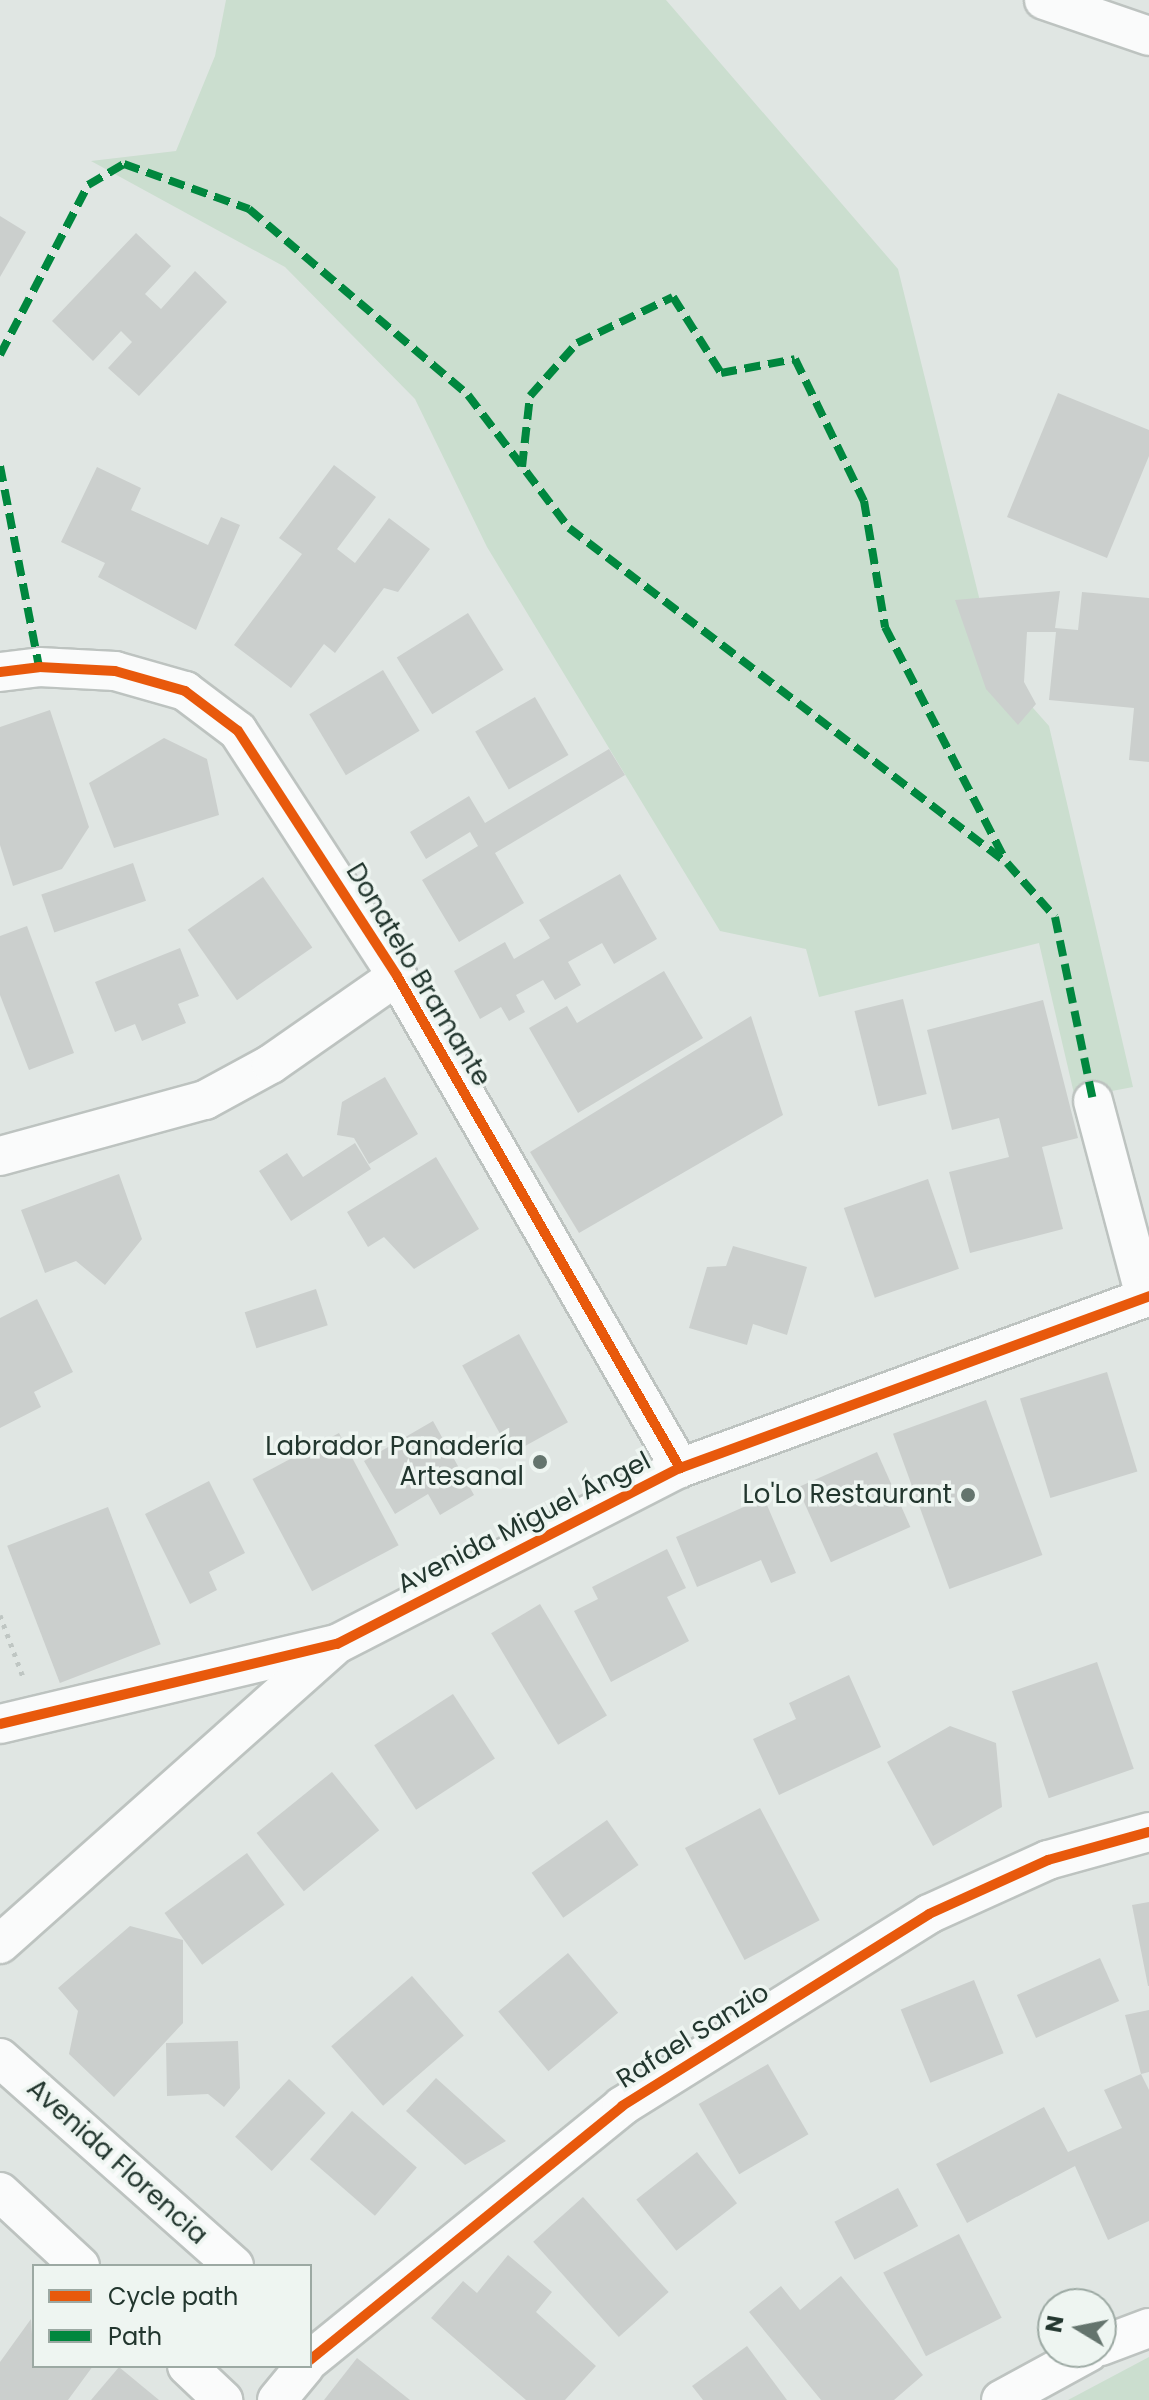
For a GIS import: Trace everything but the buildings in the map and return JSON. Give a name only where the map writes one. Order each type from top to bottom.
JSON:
[{"type":"street","points":[[1044,0],[1149,36]]},
{"type":"street","name":"Donatelo Bramante","points":[[0,672],[39,667],[115,671],[185,691],[238,731],[397,976],[680,1468]]},
{"type":"street","points":[[0,1156],[205,1100],[271,1064],[397,976]]},
{"type":"street","points":[[1093,1101],[1147,1297]]},
{"type":"street","name":"Avenida Miguel Ángel","points":[[0,1724],[337,1644],[680,1468],[1147,1297]]},
{"type":"street","name":"Avenida Miguel Ángel","points":[[0,1944],[337,1644]]},
{"type":"street","name":"Rafael Sanzio","points":[[312,2351],[622,2106],[929,1914],[1048,1860],[1149,1832]]},
{"type":"street","name":"Avenida Florencia","points":[[0,2058],[232,2264]]},
{"type":"street","points":[[0,2192],[78,2264]]},
{"type":"street","points":[[1117,2340],[1149,2328]]},
{"type":"street","points":[[189,2368],[223,2400]]},
{"type":"street","name":"Rafael Sanzio","points":[[277,2400],[300,2368]]},
{"type":"street","points":[[1001,2400],[1060,2368]]},
{"type":"path","points":[[0,1615],[37,1715]]},
{"type":"green space","points":[[226,0],[666,0],[898,269],[996,666],[1049,726],[1133,1087],[1075,1098],[1039,943],[819,997],[806,949],[720,931],[487,547],[415,399],[285,267],[91,161],[176,151],[215,56]]},
{"type":"green space","points":[[1149,2357],[1149,2400],[1068,2400]]},
{"type":"marked path","points":[[0,355],[88,185],[124,164],[249,209],[468,395],[569,528],[1007,863],[1055,917],[1093,1101]]},
{"type":"marked path","points":[[522,467],[530,396],[577,343],[673,297],[721,373],[795,359],[864,501],[885,627],[1005,859]]},
{"type":"marked path","points":[[0,466],[39,667]]},
{"type":"cycle path","points":[[0,672],[39,667],[115,671],[185,691],[238,731],[397,976],[680,1468]]},
{"type":"cycle path","points":[[0,1724],[337,1644],[680,1468],[1149,1296]]},
{"type":"cycle path","points":[[312,2358],[622,2106],[929,1914],[1048,1860],[1149,1832]]},
{"type":"place","name":"Labrador Panadería Artesanal","points":[[540,1462]]},
{"type":"place","name":"Lo'Lo Restaurant","points":[[968,1495]]}]
